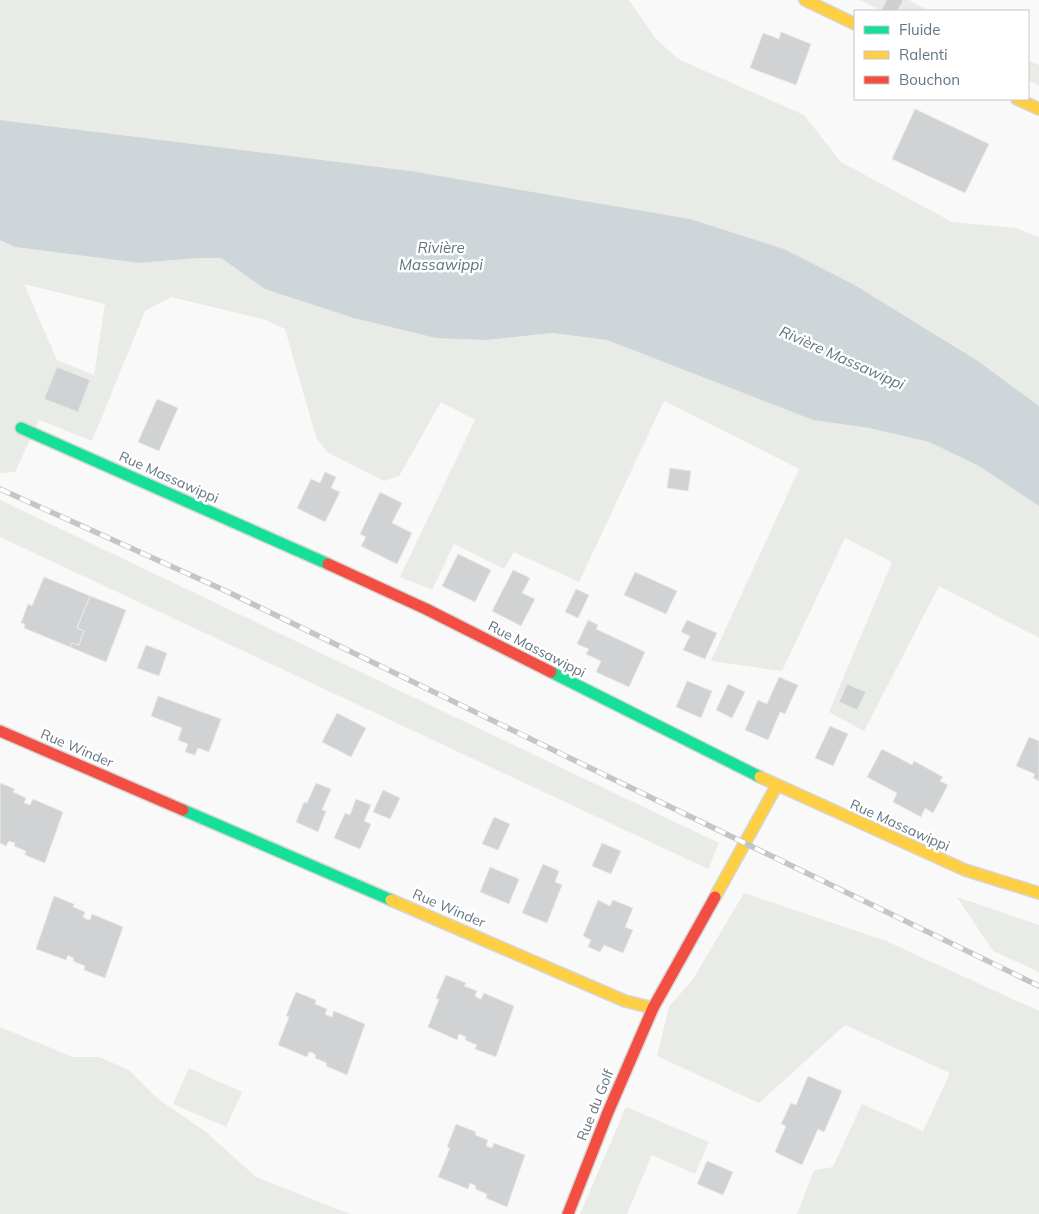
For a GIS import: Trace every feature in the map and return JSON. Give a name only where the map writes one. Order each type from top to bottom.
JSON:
[{"type":"street","points":[[805,0],[854,24]]},
{"type":"street","points":[[1019,100],[1039,109]]},
{"type":"street","name":"Rue Massawippi","points":[[21,428],[305,553],[426,609],[777,785],[965,870],[1039,893]]},
{"type":"street","name":"Rue Winder","points":[[0,731],[626,1001],[654,1008]]},
{"type":"street","points":[[654,1008],[777,785]]},
{"type":"street","name":"Rue du Golf","points":[[568,1214],[608,1112],[654,1008]]},
{"type":"shaded area","points":[[0,0],[629,0],[655,38],[678,59],[804,115],[841,162],[952,222],[1016,228],[1039,237],[1039,406],[978,361],[853,284],[784,249],[690,219],[411,171],[0,120]]},
{"type":"shaded area","points":[[860,0],[909,0],[928,10],[880,10]]},
{"type":"shaded area","points":[[1029,60],[1039,65],[1039,86],[1029,81]]},
{"type":"shaded area","points":[[0,240],[15,247],[138,263],[221,258],[265,289],[487,340],[552,333],[607,340],[813,420],[869,428],[929,442],[979,466],[1039,506],[1039,638],[939,586],[864,731],[829,712],[892,562],[845,538],[782,671],[711,661],[799,469],[664,401],[579,582],[514,552],[504,569],[454,544],[432,590],[400,577],[475,420],[441,402],[399,476],[384,481],[327,452],[316,437],[285,329],[266,320],[171,297],[145,311],[92,441],[39,420],[15,472],[0,473]],"holes":[[[24,284],[105,304],[94,375],[57,360]]]},
{"type":"shaded area","points":[[0,500],[719,843],[708,869],[0,537]]},
{"type":"shaded area","points":[[744,893],[886,941],[1039,1011],[1039,1214],[797,1214],[814,1170],[833,1167],[862,1104],[923,1131],[950,1073],[845,1025],[759,1103],[657,1056],[669,1007],[693,979]]},
{"type":"shaded area","points":[[957,897],[1039,925],[1039,972],[993,951]]},
{"type":"shaded area","points":[[0,1027],[73,1057],[99,1057],[129,1070],[158,1099],[206,1132],[256,1177],[350,1214],[0,1214]]},
{"type":"shaded area","points":[[189,1068],[242,1092],[226,1127],[173,1104]]},
{"type":"shaded area","points":[[626,1107],[709,1142],[695,1174],[652,1155],[627,1214],[580,1214]]},
{"type":"water","name":"Rivière Massawippi","points":[[0,120],[411,171],[690,219],[784,249],[853,284],[978,361],[1039,406],[1039,506],[979,466],[929,442],[869,428],[813,420],[607,340],[552,333],[487,340],[436,338],[354,318],[265,289],[221,258],[139,263],[15,247],[0,240]]},
{"type":"building","points":[[781,32],[811,44],[796,85],[750,68],[763,33],[779,39]]},
{"type":"building","points":[[915,109],[989,144],[965,193],[892,159]]},
{"type":"building","points":[[57,367],[90,380],[78,412],[44,399]]},
{"type":"building","points":[[157,399],[178,408],[159,451],[138,442]]},
{"type":"building","points":[[670,468],[691,471],[688,491],[667,488]]},
{"type":"building","points":[[325,472],[336,477],[331,488],[340,492],[325,522],[297,508],[311,479],[320,483]]},
{"type":"building","points":[[380,492],[402,503],[392,523],[412,533],[397,564],[361,546],[366,537],[360,534]]},
{"type":"building","points":[[458,554],[491,570],[475,602],[442,586]]},
{"type":"building","points":[[513,570],[530,578],[522,593],[535,599],[521,626],[492,611]]},
{"type":"building","points":[[635,572],[677,591],[666,614],[624,595]]},
{"type":"building","points":[[44,577],[90,596],[77,628],[84,631],[79,645],[72,643],[70,647],[24,628],[25,624],[21,623],[28,604],[32,606]]},
{"type":"building","points":[[576,589],[589,595],[578,618],[565,612]]},
{"type":"building","points":[[90,596],[126,610],[106,662],[70,647],[72,643],[79,645],[84,631],[77,628]]},
{"type":"building","points":[[588,620],[598,625],[596,629],[645,652],[629,687],[596,672],[601,661],[586,654],[589,649],[577,644]]},
{"type":"building","points":[[687,620],[717,633],[705,659],[683,650],[690,636],[681,632]]},
{"type":"building","points":[[146,645],[167,653],[159,676],[137,668]]},
{"type":"building","points":[[779,677],[798,685],[785,714],[780,712],[768,740],[745,730],[758,700],[767,704]]},
{"type":"building","points":[[687,681],[712,691],[701,718],[676,707]]},
{"type":"building","points":[[728,684],[745,692],[732,718],[716,710]]},
{"type":"building","points":[[847,684],[866,692],[857,710],[839,702]]},
{"type":"building","points":[[158,696],[221,719],[209,752],[198,748],[195,755],[185,752],[188,744],[178,740],[182,728],[151,716]]},
{"type":"building","points":[[337,713],[366,728],[351,757],[322,742]]},
{"type":"building","points":[[830,726],[848,734],[833,766],[815,758]]},
{"type":"building","points":[[1029,737],[1039,741],[1039,781],[1033,778],[1035,774],[1016,766]]},
{"type":"building","points":[[882,749],[912,765],[914,761],[943,777],[940,781],[948,785],[933,813],[925,808],[921,817],[893,802],[897,793],[867,777]]},
{"type":"building","points":[[0,783],[15,789],[13,792],[26,798],[24,803],[30,805],[33,799],[63,812],[45,863],[25,855],[26,851],[14,846],[15,843],[9,841],[6,846],[0,843]]},
{"type":"building","points":[[316,783],[331,789],[322,810],[326,811],[318,832],[296,822],[304,802],[307,803]]},
{"type":"building","points":[[383,790],[400,798],[390,819],[373,812]]},
{"type":"building","points":[[356,799],[371,805],[364,821],[371,824],[360,849],[334,838],[345,813],[350,815]]},
{"type":"building","points":[[494,817],[510,824],[498,850],[482,844]]},
{"type":"building","points":[[602,843],[621,851],[611,874],[592,866]]},
{"type":"building","points":[[543,864],[559,871],[555,882],[562,885],[547,923],[522,913]]},
{"type":"building","points":[[490,867],[519,879],[509,904],[480,892]]},
{"type":"building","points":[[54,896],[74,904],[73,907],[85,912],[83,917],[86,919],[90,920],[92,914],[123,927],[105,978],[84,970],[85,966],[73,961],[74,958],[68,955],[66,960],[36,949]]},
{"type":"building","points":[[598,900],[610,906],[613,900],[633,908],[625,927],[633,930],[623,953],[604,945],[600,952],[588,947],[591,940],[583,936]]},
{"type":"building","points":[[446,975],[466,983],[464,986],[477,991],[475,996],[478,998],[481,999],[484,993],[514,1006],[496,1057],[475,1049],[477,1045],[465,1040],[466,1037],[459,1034],[457,1040],[428,1027],[439,999],[436,998]]},
{"type":"building","points":[[296,992],[316,1000],[315,1004],[327,1009],[325,1014],[329,1016],[332,1017],[334,1011],[365,1024],[347,1075],[326,1066],[327,1063],[315,1058],[316,1055],[313,1053],[309,1052],[307,1057],[278,1045],[289,1017],[286,1016]]},
{"type":"building","points":[[808,1076],[842,1091],[824,1132],[818,1129],[802,1165],[775,1152],[786,1126],[781,1124],[791,1103],[796,1105]]},
{"type":"building","points":[[456,1124],[476,1132],[475,1135],[488,1140],[486,1146],[492,1148],[494,1143],[525,1155],[507,1207],[486,1198],[487,1194],[475,1189],[476,1186],[470,1183],[468,1189],[438,1177],[450,1148],[447,1147]]},
{"type":"building","points":[[707,1161],[733,1172],[723,1195],[697,1184]]},
{"type":"railway","points":[[0,489],[226,591],[1039,986]]},
{"type":"traffic: fast","points":[[21,428],[328,564]]},
{"type":"traffic: fast","points":[[551,672],[760,777]]},
{"type":"traffic: fast","points":[[183,810],[391,900]]},
{"type":"traffic: slow","points":[[805,0],[854,24]]},
{"type":"traffic: slow","points":[[1019,100],[1039,109]]},
{"type":"traffic: slow","points":[[760,777],[965,870],[1039,893]]},
{"type":"traffic: slow","points":[[715,897],[777,785]]},
{"type":"traffic: slow","points":[[391,900],[625,1001],[653,1008]]},
{"type":"traffic: jam","points":[[328,564],[426,609],[551,672]]},
{"type":"traffic: jam","points":[[0,731],[183,810]]},
{"type":"traffic: jam","points":[[568,1214],[608,1112],[653,1008],[715,897]]}]
